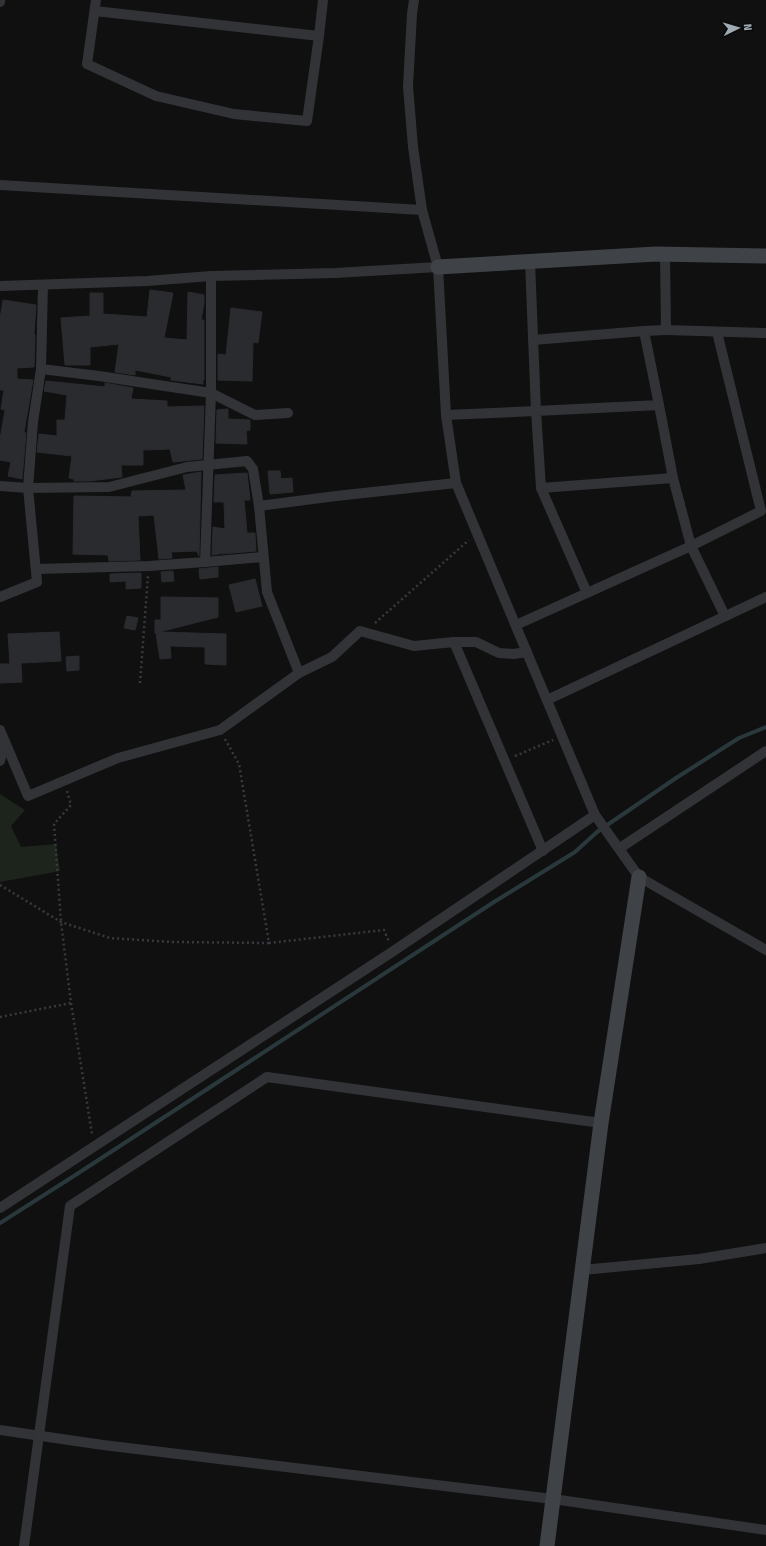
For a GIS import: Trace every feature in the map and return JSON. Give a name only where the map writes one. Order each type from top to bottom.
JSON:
[{"type":"street","points":[[96,0],[87,64],[156,96],[234,114],[307,121],[323,0]]},
{"type":"street","points":[[414,0],[408,86],[413,147],[422,210],[438,267],[446,415],[456,483],[478,532],[595,815],[620,848],[639,877],[746,940],[766,950]]},
{"type":"street","points":[[95,11],[319,36]]},
{"type":"street","points":[[0,185],[422,210]]},
{"type":"street","points":[[0,286],[335,272],[665,254],[766,256]]},
{"type":"street","points":[[665,254],[666,330]]},
{"type":"street","points":[[530,262],[536,411],[541,488],[587,593]]},
{"type":"street","points":[[205,562],[211,393],[211,276]]},
{"type":"street","points":[[0,597],[37,582],[28,488],[33,422],[41,369],[43,285]]},
{"type":"street","points":[[533,340],[666,330],[766,333]]},
{"type":"street","points":[[644,332],[674,478],[691,546],[725,616]]},
{"type":"street","points":[[516,625],[691,546],[764,510],[717,332]]},
{"type":"street","points":[[41,369],[211,393],[255,415],[288,413]]},
{"type":"street","points":[[446,415],[660,405]]},
{"type":"street","points":[[0,486],[28,488],[109,487],[186,468],[208,464],[247,461],[253,469],[259,506],[267,592],[299,673]]},
{"type":"street","points":[[541,488],[674,478]]},
{"type":"street","points":[[259,506],[456,483]]},
{"type":"street","points":[[36,569],[149,566],[263,557]]},
{"type":"street","points":[[547,700],[766,596]]},
{"type":"street","points":[[0,730],[28,796],[118,758],[220,730],[299,673],[332,657],[360,631],[414,646],[454,642],[476,642],[499,653],[514,654],[527,652]]},
{"type":"street","points":[[454,642],[543,851]]},
{"type":"street","points":[[0,760],[5,742]]},
{"type":"street","points":[[620,848],[766,751]]},
{"type":"street","points":[[0,1208],[392,952],[595,815]]},
{"type":"street","points":[[547,1546],[601,1123],[639,877]]},
{"type":"street","points":[[24,1546],[70,1206],[267,1077],[601,1123]]},
{"type":"street","points":[[582,1270],[699,1259],[766,1248]]},
{"type":"street","points":[[0,1430],[111,1446],[553,1499],[766,1530]]},
{"type":"path","points":[[364,633],[478,532]]},
{"type":"path","points":[[140,683],[149,566]]},
{"type":"path","points":[[220,730],[239,764],[269,943]]},
{"type":"path","points":[[504,760],[562,736]]},
{"type":"path","points":[[64,781],[70,805],[54,824],[61,922],[71,1003],[94,1146]]},
{"type":"path","points":[[0,885],[61,922],[110,938],[172,942],[269,943],[384,930],[392,952]]},
{"type":"path","points":[[0,1017],[71,1003]]},
{"type":"shaded area","points":[[0,794],[25,810],[11,826],[21,847],[56,844],[60,871],[0,882]]},
{"type":"building","points":[[150,290],[173,293],[164,338],[187,340],[188,292],[204,295],[201,320],[204,320],[203,384],[171,380],[171,377],[135,370],[135,375],[115,372],[119,344],[90,347],[90,365],[65,365],[61,318],[90,316],[90,293],[103,293],[103,314],[147,317]]},
{"type":"building","points":[[3,300],[36,305],[34,367],[17,368],[17,379],[33,380],[24,432],[26,433],[22,479],[8,476],[11,462],[0,460],[0,439],[5,410],[1,409],[4,390],[0,390],[0,319]]},
{"type":"building","points":[[231,308],[262,312],[258,343],[253,342],[252,381],[218,380],[218,354],[226,355]]},
{"type":"building","points":[[46,381],[105,387],[105,383],[133,388],[131,399],[167,401],[167,407],[204,406],[202,459],[173,462],[170,449],[143,450],[143,465],[121,465],[122,477],[89,481],[74,481],[74,479],[69,478],[72,456],[37,452],[39,434],[57,436],[57,420],[65,420],[67,395],[44,391]]},
{"type":"building","points":[[228,409],[228,419],[250,420],[250,430],[246,431],[247,444],[216,443],[217,410]]},
{"type":"building","points":[[268,471],[280,471],[281,479],[292,478],[293,492],[270,494]]},
{"type":"building","points":[[201,472],[199,556],[197,551],[171,552],[172,558],[159,559],[154,515],[138,516],[140,560],[109,561],[108,555],[73,554],[74,496],[131,497],[132,491],[186,490],[183,475]]},
{"type":"building","points":[[247,473],[250,500],[244,500],[247,533],[255,533],[256,551],[221,554],[220,551],[219,554],[212,555],[213,527],[225,529],[224,502],[214,502],[215,475]]},
{"type":"building","points":[[218,567],[218,577],[200,579],[199,569]]},
{"type":"building","points":[[173,571],[174,581],[162,582],[161,572]]},
{"type":"building","points":[[141,573],[141,588],[126,589],[126,581],[110,582],[110,574]]},
{"type":"building","points":[[255,579],[262,606],[236,612],[229,585]]},
{"type":"building","points":[[161,597],[218,598],[218,617],[159,632],[226,634],[226,665],[205,664],[205,647],[170,646],[171,658],[160,659],[155,633],[155,620],[161,620]]},
{"type":"building","points":[[127,616],[138,618],[135,630],[124,628]]},
{"type":"building","points":[[59,632],[61,661],[21,663],[22,682],[0,683],[0,664],[10,664],[8,634]]},
{"type":"building","points":[[79,656],[79,670],[67,671],[66,657]]},
{"type":"waterway","points":[[0,1223],[494,902],[575,852],[597,832],[676,778],[739,738],[766,727]]}]
